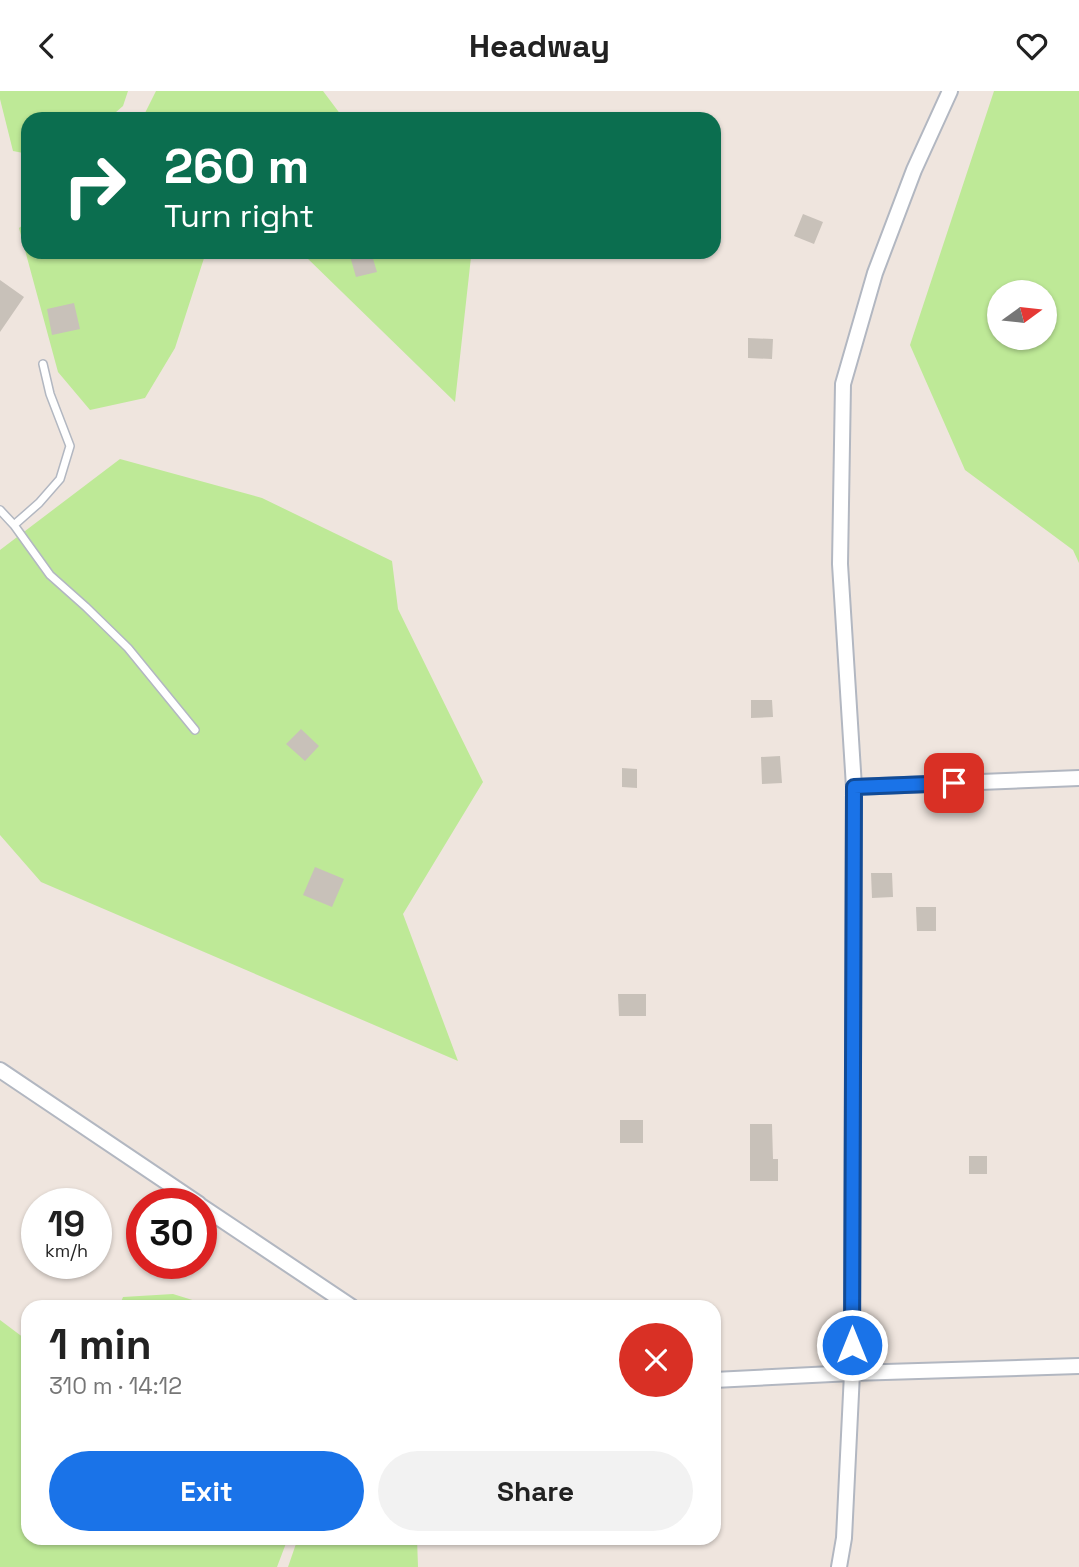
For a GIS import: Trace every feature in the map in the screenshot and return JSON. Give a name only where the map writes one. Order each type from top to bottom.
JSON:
[{"type":"street","points":[[839,1567],[844,1538],[852,1373],[854,787],[840,564],[843,384],[875,273],[914,170],[950,91]]},
{"type":"street","points":[[854,787],[1079,778]]},
{"type":"street","points":[[0,1070],[175,1188]]},
{"type":"street","points":[[217,1216],[342,1300]]},
{"type":"street","points":[[721,1380],[1079,1366]]},
{"type":"lane","points":[[14,525],[39,503],[60,479],[70,446],[50,394],[43,363]]},
{"type":"lane","points":[[0,510],[50,575],[128,648],[195,730]]},
{"type":"green space","points":[[0,91],[128,91],[123,106],[116,112],[21,112],[21,153],[13,151]]},
{"type":"green space","points":[[156,91],[323,91],[339,112],[146,112]]},
{"type":"green space","points":[[994,91],[1079,91],[1079,563],[1073,550],[965,470],[910,345]]},
{"type":"green space","points":[[27,259],[204,259],[175,348],[145,398],[90,410],[58,372]]},
{"type":"green space","points":[[308,259],[471,259],[455,402]]},
{"type":"green space","points":[[120,459],[262,498],[392,561],[398,609],[483,782],[403,914],[458,1061],[41,882],[0,835],[0,550]]},
{"type":"green space","points":[[173,1294],[192,1300],[122,1300],[123,1297]]},
{"type":"green space","points":[[0,1320],[21,1336],[21,1545],[285,1545],[277,1567],[0,1567]]},
{"type":"green space","points":[[296,1545],[417,1545],[418,1567],[288,1567]]},
{"type":"building","points":[[803,214],[823,222],[814,244],[794,236]]},
{"type":"building","points":[[351,259],[373,259],[377,272],[356,277]]},
{"type":"building","points":[[0,280],[24,297],[0,332]]},
{"type":"building","points":[[74,303],[80,329],[52,335],[47,309]]},
{"type":"building","points":[[748,338],[773,339],[772,359],[748,358]]},
{"type":"building","points":[[751,700],[772,700],[773,717],[751,718]]},
{"type":"building","points":[[301,729],[319,746],[305,761],[286,744]]},
{"type":"building","points":[[780,756],[782,783],[762,784],[761,757]]},
{"type":"building","points":[[622,768],[637,769],[637,788],[622,787]]},
{"type":"building","points":[[315,867],[344,879],[332,907],[303,895]]},
{"type":"building","points":[[871,873],[892,873],[893,897],[872,898]]},
{"type":"building","points":[[916,907],[936,907],[936,931],[917,931]]},
{"type":"building","points":[[618,994],[646,994],[646,1016],[619,1016]]},
{"type":"building","points":[[620,1120],[643,1120],[643,1143],[620,1143]]},
{"type":"building","points":[[750,1124],[772,1124],[773,1159],[778,1159],[778,1181],[750,1181]]},
{"type":"building","points":[[969,1156],[987,1156],[987,1174],[969,1174]]},
{"type":"route","points":[[852,1345],[854,787],[954,783]]}]
